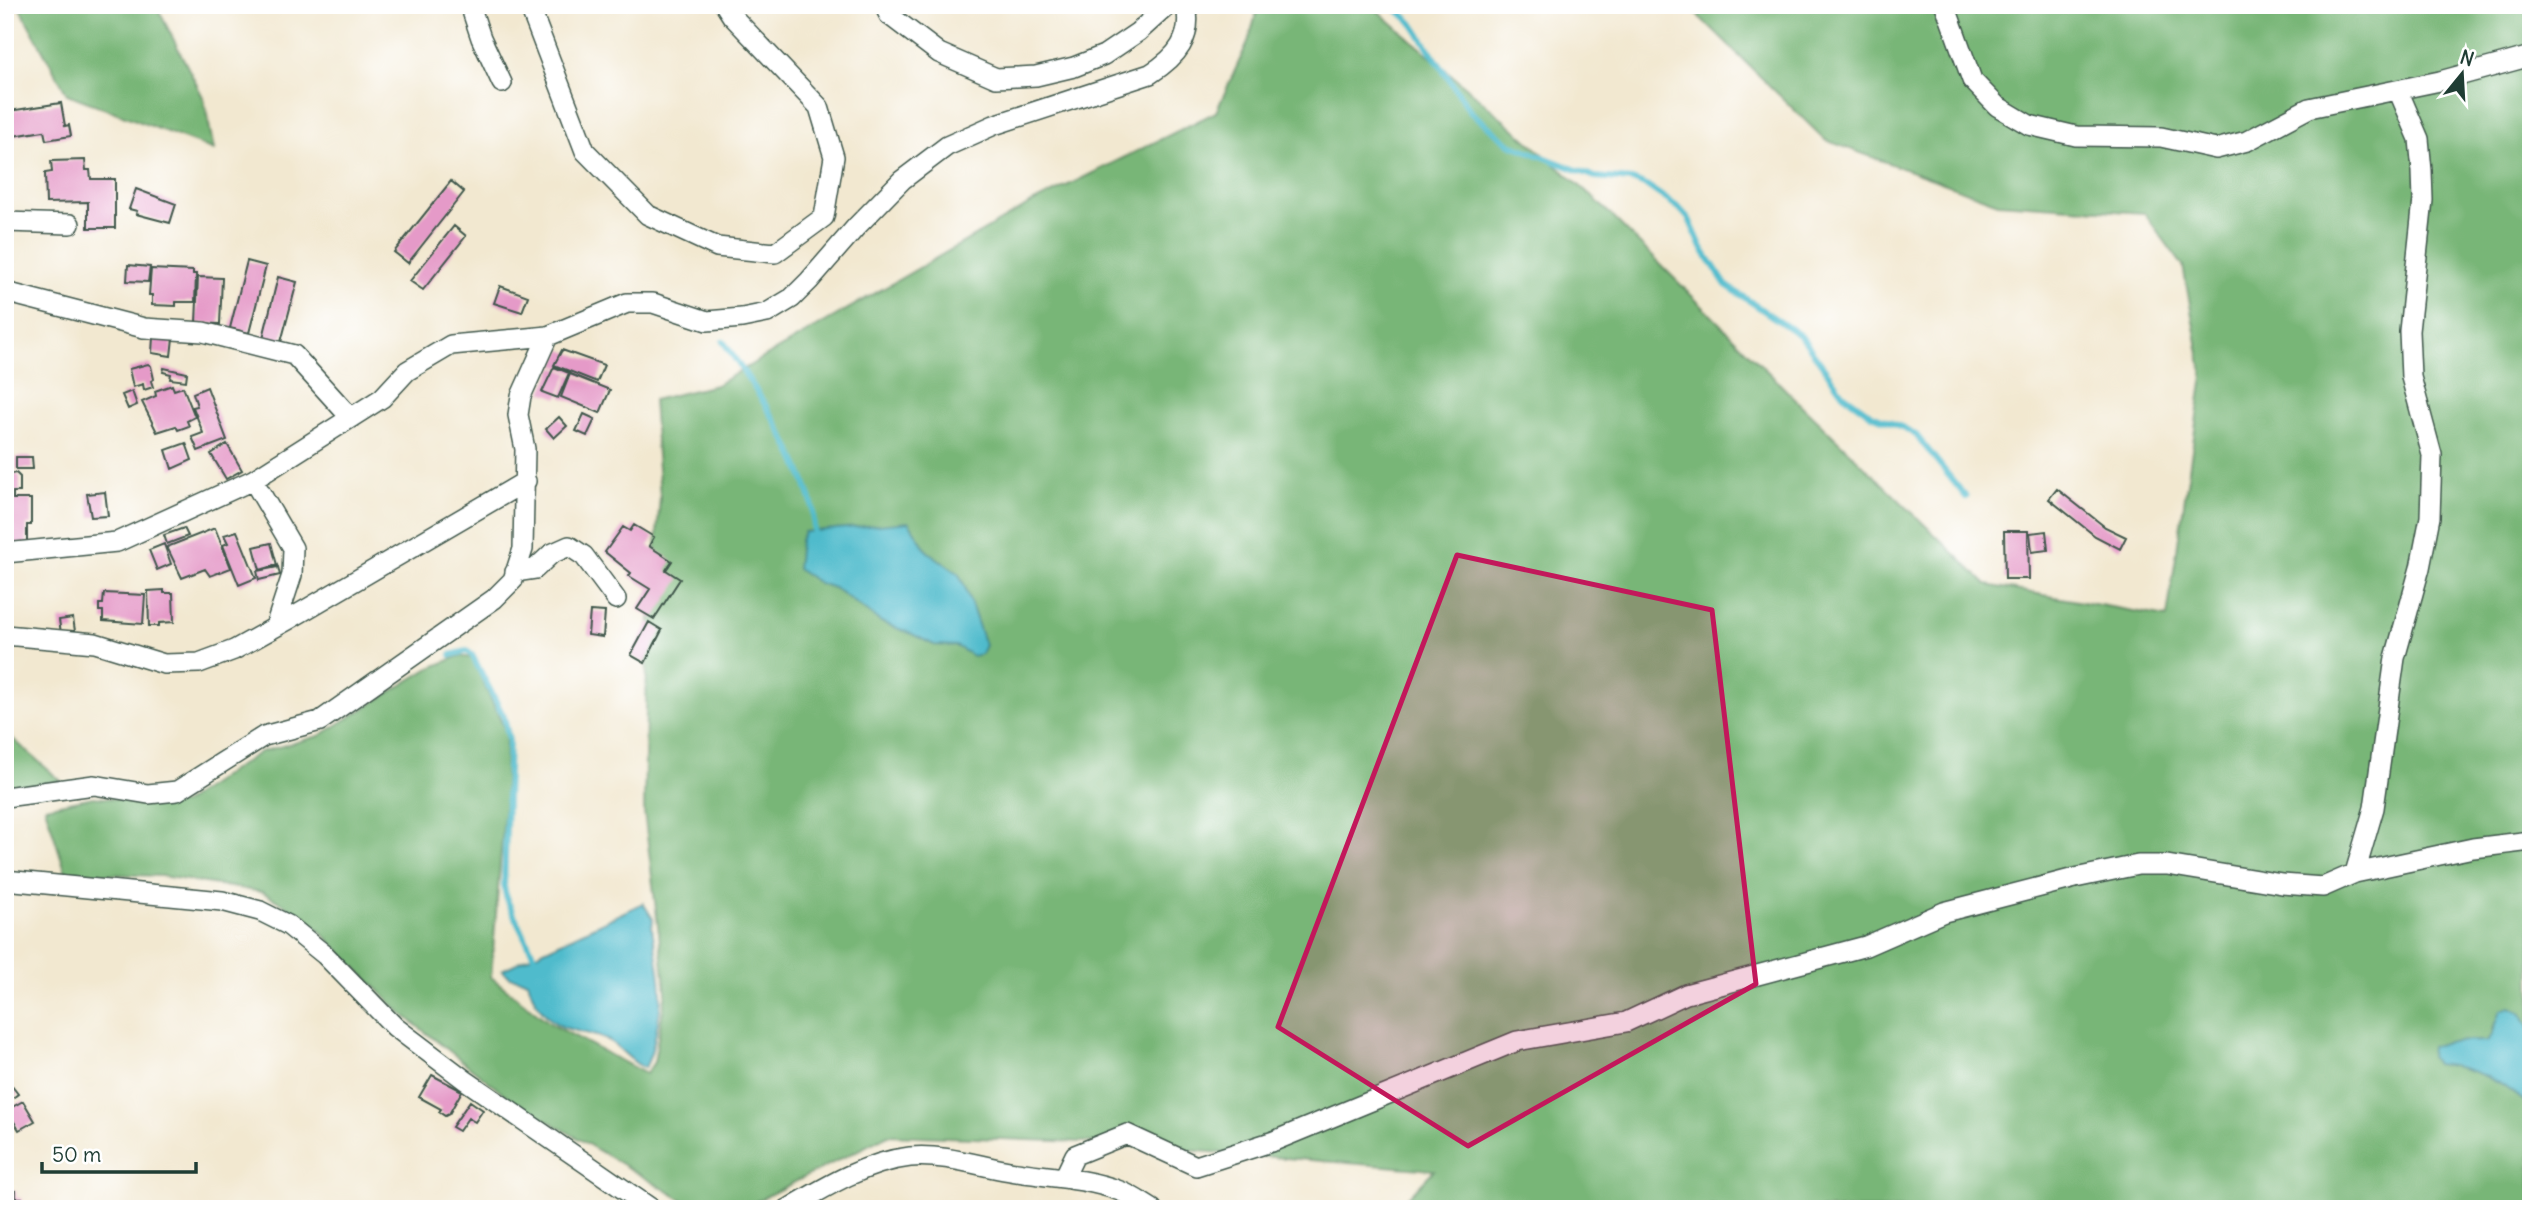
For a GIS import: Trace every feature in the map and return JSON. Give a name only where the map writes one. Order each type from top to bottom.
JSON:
[{"type":"street","points":[[470,5],[481,38],[502,83]]},
{"type":"street","points":[[529,5],[585,151],[648,215],[717,247],[775,253],[824,217],[834,157],[819,107],[732,16],[725,5]]},
{"type":"street","points":[[884,5],[889,15],[939,53],[996,78],[1036,76],[1074,67],[1104,55],[1138,32],[1168,5]]},
{"type":"street","points":[[5,552],[117,542],[253,480],[382,398],[407,371],[451,345],[548,336],[627,303],[653,303],[708,321],[767,313],[792,298],[902,180],[947,146],[994,125],[1150,74],[1167,64],[1183,44],[1188,16],[1186,5]]},
{"type":"street","points":[[1945,5],[1972,80],[1997,106],[2029,125],[2076,136],[2161,137],[2216,149],[2247,141],[2309,108],[2398,90],[2531,56]]},
{"type":"street","points":[[2355,873],[2374,808],[2395,658],[2420,568],[2430,517],[2432,454],[2411,376],[2409,331],[2423,200],[2422,171],[2419,139],[2398,90]]},
{"type":"street","points":[[5,222],[70,225]]},
{"type":"street","points":[[5,292],[144,328],[203,332],[294,355],[351,418]]},
{"type":"street","points":[[5,797],[94,785],[148,794],[177,790],[264,736],[320,721],[494,599],[513,580],[523,549],[525,449],[518,415],[521,396],[548,336]]},
{"type":"street","points":[[253,480],[293,548],[292,575],[275,627]]},
{"type":"street","points":[[5,635],[95,643],[164,664],[199,663],[234,649],[275,627],[454,520],[526,481]]},
{"type":"street","points":[[515,572],[535,569],[551,554],[569,546],[584,556],[616,600]]},
{"type":"street","points":[[1064,1178],[1075,1155],[1127,1134],[1196,1166],[1274,1141],[1517,1041],[1626,1022],[1686,995],[1866,946],[1944,912],[2075,878],[2138,865],[2167,865],[2282,884],[2323,887],[2355,873],[2473,848],[2531,841]]},
{"type":"street","points":[[5,880],[222,901],[260,911],[288,925],[325,955],[396,1027],[465,1080],[652,1209]]},
{"type":"street","points":[[788,1209],[824,1188],[880,1164],[909,1157],[935,1157],[1064,1178],[1120,1191],[1152,1209]]},
{"type":"highlighted area","points":[[1457,555],[1712,610],[1756,984],[1468,1146],[1278,1027]]},
{"type":"green space","points":[[18,5],[156,5],[204,99],[214,150],[67,94]]},
{"type":"green space","points":[[1259,5],[1371,5],[1594,198],[1799,403],[1987,585],[2167,617],[2203,376],[2183,266],[2144,213],[1998,203],[1825,140],[1687,5],[2531,5],[2531,1030],[2522,1013],[2494,1025],[2492,1035],[2487,1041],[2445,1042],[2435,1064],[2462,1068],[2487,1077],[2511,1090],[2531,1108],[2531,1209],[1721,1209],[1712,1206],[1706,1209],[1397,1209],[1434,1170],[1084,1142],[888,1135],[753,1203],[725,1209],[698,1209],[511,1099],[402,1014],[307,918],[262,892],[161,876],[66,873],[45,807],[93,797],[182,804],[260,752],[319,736],[428,669],[459,656],[472,658],[506,732],[505,801],[491,977],[551,1024],[646,1074],[654,1062],[666,992],[644,811],[647,658],[660,497],[653,400],[716,385],[1030,204],[1216,112],[1248,42]]},
{"type":"green space","points":[[5,732],[61,781],[5,788]]},
{"type":"water","points":[[909,522],[927,551],[958,573],[985,645],[981,654],[973,656],[956,646],[934,645],[881,622],[836,589],[819,583],[797,569],[800,540],[804,532]]},
{"type":"water","points":[[643,903],[653,919],[661,994],[653,1044],[644,1068],[609,1041],[556,1024],[540,1008],[528,981],[510,977],[502,970]]},
{"type":"water","points":[[2510,1007],[2522,1013],[2531,1030],[2531,1108],[2499,1083],[2462,1068],[2435,1064],[2430,1056],[2431,1047],[2445,1042],[2487,1041],[2501,1010]]},
{"type":"building","points":[[61,103],[65,126],[69,125],[71,136],[46,140],[44,131],[13,136],[11,125],[5,126],[5,116],[9,115],[9,111]]},
{"type":"building","points":[[85,160],[91,179],[115,179],[115,228],[88,228],[88,202],[46,203],[45,173],[52,172],[51,161]]},
{"type":"building","points":[[451,181],[464,192],[408,263],[394,252]]},
{"type":"building","points":[[136,189],[176,204],[170,223],[136,214],[137,211],[129,209]]},
{"type":"building","points":[[454,226],[466,236],[423,290],[410,281]]},
{"type":"building","points":[[247,261],[266,266],[249,333],[230,328]]},
{"type":"building","points":[[128,265],[150,267],[148,282],[127,281]]},
{"type":"building","points":[[151,269],[193,271],[193,274],[196,274],[195,302],[176,302],[176,306],[152,305],[152,295],[149,295]]},
{"type":"building","points":[[198,277],[222,278],[220,324],[196,323]]},
{"type":"building","points":[[278,277],[297,282],[281,342],[263,338]]},
{"type":"building","points":[[500,286],[528,296],[522,312],[494,303]]},
{"type":"building","points":[[153,337],[173,338],[171,356],[152,353]]},
{"type":"building","points":[[562,350],[604,365],[597,382],[554,365]]},
{"type":"building","points":[[148,364],[154,379],[151,381],[153,387],[144,390],[143,384],[133,387],[129,369]]},
{"type":"building","points":[[554,367],[569,373],[558,398],[542,392]]},
{"type":"building","points":[[164,368],[187,373],[186,381],[170,379],[171,374],[163,372]]},
{"type":"building","points":[[570,374],[610,390],[600,413],[561,397]]},
{"type":"building","points":[[172,385],[174,390],[183,387],[195,417],[187,421],[189,426],[178,430],[176,426],[157,432],[142,402],[156,396],[155,391]]},
{"type":"building","points":[[207,387],[227,440],[198,451],[192,437],[203,433],[193,407],[197,406],[193,393]]},
{"type":"building","points":[[132,391],[137,405],[128,409],[122,395]]},
{"type":"building","points":[[584,414],[595,419],[587,436],[576,431]]},
{"type":"building","points":[[559,417],[567,426],[554,438],[546,429]]},
{"type":"building","points":[[186,443],[192,460],[172,469],[166,450]]},
{"type":"building","points":[[227,444],[242,470],[226,479],[211,454]]},
{"type":"building","points":[[16,457],[32,457],[33,469],[16,469]]},
{"type":"building","points":[[16,473],[20,477],[20,492],[13,492],[13,499],[31,499],[31,525],[27,525],[27,544],[5,544],[5,475]]},
{"type":"building","points":[[2057,489],[2105,527],[2126,537],[2120,549],[2095,536],[2049,499]]},
{"type":"building","points":[[105,492],[108,516],[91,517],[87,494]]},
{"type":"building","points":[[634,525],[654,537],[649,546],[672,561],[666,570],[680,579],[654,619],[637,609],[650,589],[629,576],[631,573],[605,552],[623,527],[630,531]]},
{"type":"building","points":[[184,528],[188,536],[167,544],[164,535]]},
{"type":"building","points":[[215,528],[231,568],[210,576],[205,569],[182,578],[167,547]]},
{"type":"building","points":[[237,531],[256,578],[239,585],[223,545],[228,543],[224,535]]},
{"type":"building","points":[[2004,531],[2028,531],[2029,579],[2005,579]]},
{"type":"building","points":[[2046,531],[2048,550],[2032,552],[2030,533]]},
{"type":"building","points":[[271,543],[277,565],[260,570],[254,547]]},
{"type":"building","points":[[164,544],[171,564],[157,570],[149,550]]},
{"type":"building","points":[[278,567],[280,575],[259,580],[257,571]]},
{"type":"building","points":[[164,590],[164,593],[173,593],[174,622],[149,626],[148,591]]},
{"type":"building","points":[[104,593],[145,595],[143,624],[103,621],[103,611],[99,611],[99,604],[103,604]]},
{"type":"building","points":[[590,611],[605,612],[603,637],[588,635]]},
{"type":"building","points":[[73,618],[75,631],[61,633],[59,620]]},
{"type":"building","points":[[649,622],[662,630],[645,663],[631,655]]},
{"type":"building","points":[[432,1075],[462,1091],[449,1114],[445,1116],[439,1112],[441,1109],[419,1097]]},
{"type":"building","points":[[8,1081],[18,1094],[5,1104],[5,1083]]},
{"type":"building","points":[[23,1101],[35,1121],[19,1130],[7,1110]]},
{"type":"building","points":[[470,1101],[483,1110],[475,1122],[468,1118],[459,1131],[452,1127]]},
{"type":"building","points":[[5,1189],[16,1191],[16,1198],[22,1198],[23,1209],[5,1209]]},
{"type":"waterway","points":[[1392,5],[1412,23],[1471,112],[1510,144],[1595,177],[1632,180],[1647,186],[1679,208],[1689,219],[1702,248],[1726,285],[1801,336],[1843,394],[1872,415],[1916,435],[1966,497]]},
{"type":"waterway","points":[[723,341],[773,418],[795,458],[812,505],[814,538]]},
{"type":"waterway","points":[[451,655],[467,651],[472,655],[504,717],[509,740],[504,887],[507,900],[536,960]]}]
